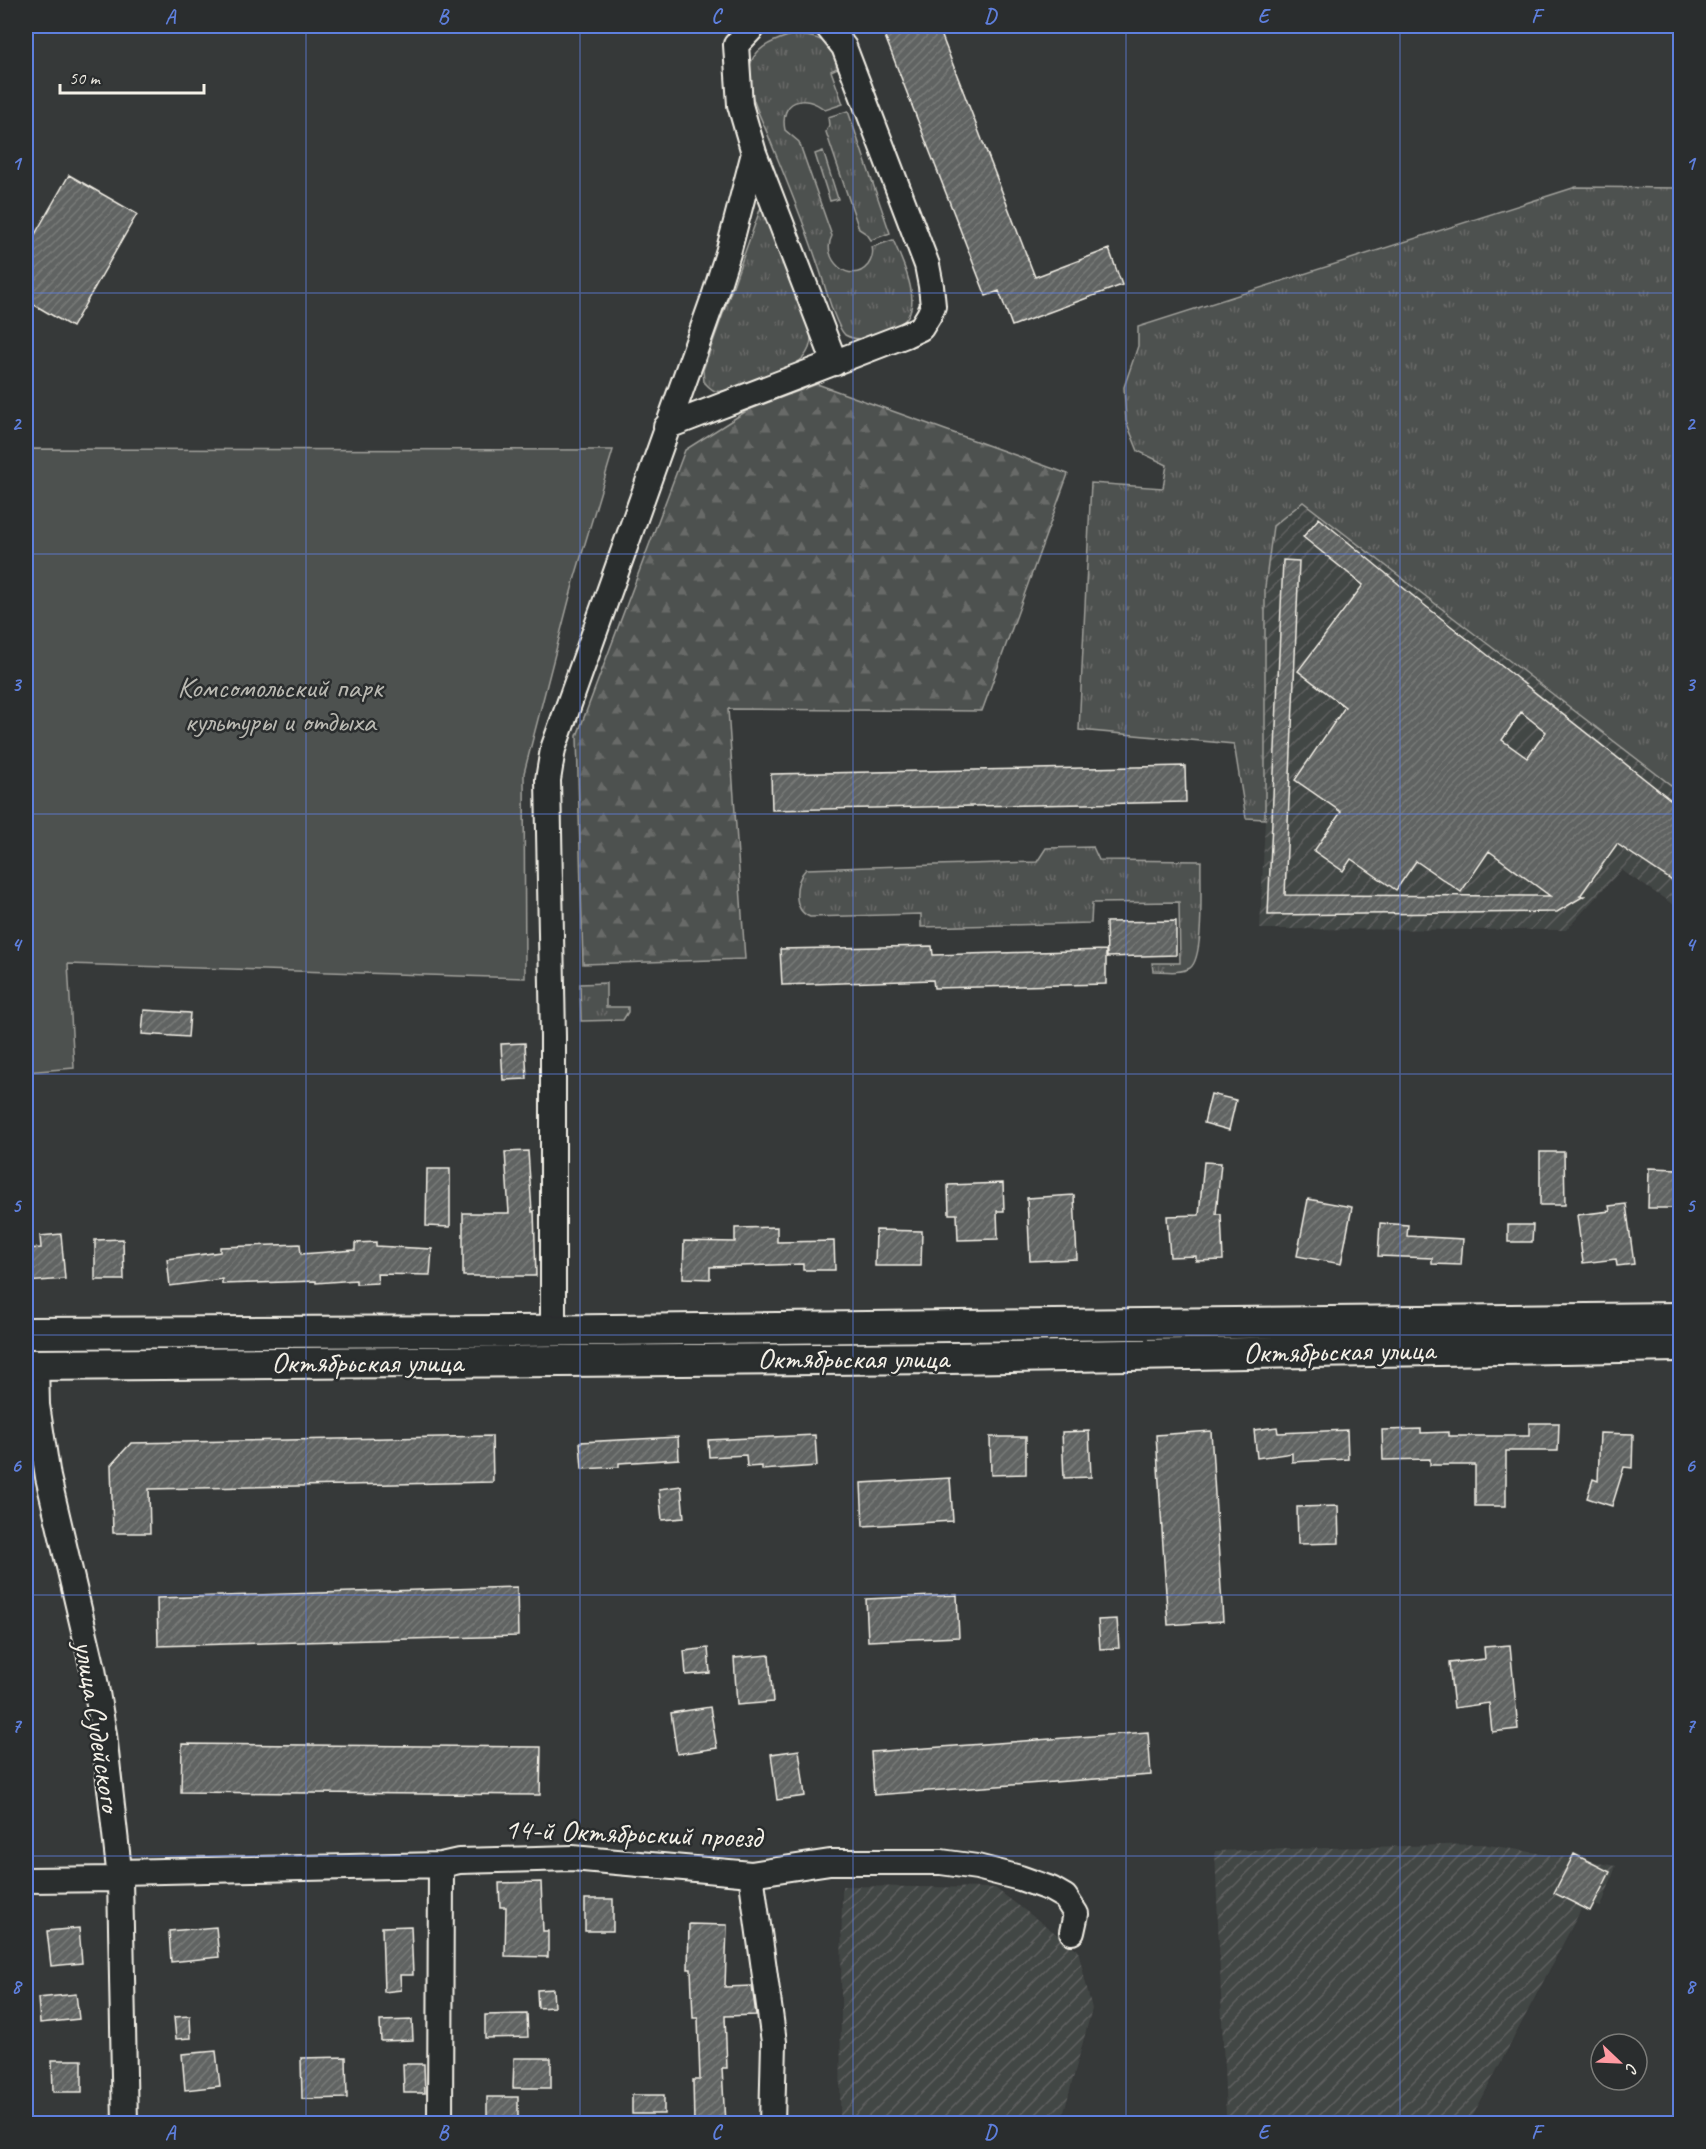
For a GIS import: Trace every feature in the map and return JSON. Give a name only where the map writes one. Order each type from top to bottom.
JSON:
[{"type":"main road","name":"Октябрьская улица","points":[[30,1333],[1680,1318]]},
{"type":"main road","points":[[553,1330],[555,1360]]},
{"type":"main road","name":"улица Судейского","points":[[30,1333],[31,1365]]},
{"type":"main road","name":"Октябрьская улица","points":[[31,1365],[948,1358],[1680,1346]]},
{"type":"street","points":[[754,26],[736,45],[740,105],[754,153],[835,363]]},
{"type":"street","points":[[666,427],[921,328],[933,306],[927,266],[844,47],[827,26]]},
{"type":"street","points":[[553,1330],[553,1037],[548,780],[553,748],[728,253],[754,153]]},
{"type":"street","name":"улица Судейского","points":[[31,1365],[48,1477],[93,1669],[104,1734],[119,1876],[125,2124]]},
{"type":"street","name":"14-й Октябрьский проезд","points":[[26,1880],[572,1858],[751,1874],[830,1862],[941,1862],[977,1867],[1041,1885],[1065,1898],[1076,1914],[1072,1932]]},
{"type":"street","points":[[440,2124],[441,1865]]},
{"type":"street","points":[[751,1874],[774,2042],[772,2124]]},
{"type":"shaded area","points":[[1303,501],[1680,792],[1680,909],[1621,870],[1566,930],[1260,929],[1265,819],[1265,587],[1273,526]]},
{"type":"shaded area","points":[[1482,1844],[1616,1866],[1601,1907],[1585,1902],[1469,2123],[1231,2124],[1226,2116],[1215,1851]]},
{"type":"shaded area","points":[[842,1886],[995,1888],[1078,1950],[1092,2009],[1061,2123],[840,2124]]},
{"type":"green space","points":[[791,35],[809,36],[823,41],[834,50],[844,65],[831,71],[843,104],[825,110],[809,101],[795,102],[789,106],[784,120],[785,130],[799,142],[832,236],[829,244],[833,261],[846,271],[853,273],[861,271],[871,261],[872,247],[893,240],[911,288],[911,308],[903,322],[867,338],[859,339],[845,335],[837,322],[808,236],[750,89],[749,71],[758,51]]},
{"type":"green space","points":[[848,111],[890,233],[871,240],[859,229],[826,132],[829,125],[828,117]]},
{"type":"green space","points":[[823,151],[838,199],[830,201],[815,154]]},
{"type":"green space","points":[[1576,187],[1680,188],[1680,792],[1303,502],[1273,526],[1265,587],[1265,819],[1246,818],[1234,744],[1079,730],[1091,483],[1163,488],[1167,465],[1138,451],[1126,421],[1124,387],[1138,346],[1138,327]]},
{"type":"green space","points":[[761,207],[764,207],[811,332],[810,346],[803,358],[787,368],[746,385],[715,391],[704,382],[703,370]]},
{"type":"green space","points":[[817,384],[1068,474],[982,711],[728,709],[745,959],[583,964],[577,736],[685,450],[748,410]]},
{"type":"green space","name":"Комсомольский парк культуры и отдыха","points":[[26,449],[613,450],[575,577],[524,773],[525,978],[68,964],[74,1068],[26,1072]]},
{"type":"green space","points":[[1093,847],[1099,860],[1201,861],[1200,935],[1195,961],[1190,968],[1177,972],[1153,971],[1152,963],[1180,963],[1179,902],[1092,903],[1091,923],[921,927],[921,914],[810,917],[800,908],[798,902],[797,888],[806,869],[1037,862],[1046,848]]},
{"type":"green space","points":[[606,983],[606,1007],[628,1007],[623,1020],[581,1021],[580,984]]},
{"type":"building","points":[[881,26],[938,26],[1035,277],[1109,249],[1122,285],[1012,326],[999,291],[986,296]]},
{"type":"building","points":[[69,175],[137,214],[72,327],[26,300],[26,250]]},
{"type":"building","points":[[1319,518],[1418,600],[1680,807],[1680,886],[1617,844],[1580,896],[1584,896],[1557,912],[1268,915],[1283,560],[1299,561],[1285,895],[1550,896],[1489,851],[1461,892],[1416,861],[1396,890],[1351,859],[1343,871],[1314,851],[1341,812],[1295,780],[1345,707],[1298,671],[1363,585],[1303,537]],"holes":[[[1521,712],[1546,732],[1527,758],[1502,740]]]},
{"type":"building","points":[[1185,766],[1186,802],[772,810],[771,774]]},
{"type":"building","points":[[1176,921],[1176,955],[1107,957],[1106,922]]},
{"type":"building","points":[[932,946],[933,955],[1106,950],[1106,984],[934,988],[933,980],[782,985],[780,949]]},
{"type":"building","points":[[144,1010],[190,1013],[188,1037],[142,1034]]},
{"type":"building","points":[[525,1043],[527,1079],[503,1080],[501,1044]]},
{"type":"building","points":[[1211,1094],[1236,1100],[1229,1130],[1204,1123]]},
{"type":"building","points":[[528,1151],[532,1212],[534,1211],[536,1276],[463,1276],[463,1213],[509,1213],[505,1152]]},
{"type":"building","points":[[1540,1152],[1564,1152],[1565,1205],[1540,1205]]},
{"type":"building","points":[[1204,1162],[1221,1163],[1216,1214],[1221,1214],[1223,1260],[1196,1261],[1196,1256],[1170,1257],[1167,1216],[1199,1215]]},
{"type":"building","points":[[1649,1168],[1680,1169],[1680,1208],[1648,1208]]},
{"type":"building","points":[[427,1169],[450,1169],[450,1227],[426,1226]]},
{"type":"building","points":[[1003,1183],[1004,1211],[997,1211],[998,1239],[958,1240],[957,1214],[949,1214],[948,1185]]},
{"type":"building","points":[[1074,1195],[1077,1259],[1030,1261],[1027,1198]]},
{"type":"building","points":[[1308,1199],[1352,1207],[1341,1264],[1297,1256]]},
{"type":"building","points":[[1626,1204],[1634,1264],[1617,1266],[1616,1259],[1583,1263],[1577,1215],[1610,1211],[1609,1206]]},
{"type":"building","points":[[1380,1223],[1408,1225],[1407,1236],[1463,1239],[1461,1265],[1432,1264],[1432,1258],[1378,1256]]},
{"type":"building","points":[[1508,1225],[1533,1225],[1532,1242],[1508,1242]]},
{"type":"building","points":[[777,1227],[777,1242],[834,1241],[835,1270],[803,1270],[803,1264],[710,1267],[710,1279],[683,1278],[684,1241],[735,1242],[735,1228]]},
{"type":"building","points":[[876,1230],[922,1231],[921,1266],[875,1266]]},
{"type":"building","points":[[61,1234],[65,1279],[26,1282],[26,1249],[41,1248],[40,1236]]},
{"type":"building","points":[[123,1239],[124,1280],[95,1280],[95,1240]]},
{"type":"building","points":[[376,1242],[376,1246],[432,1249],[430,1275],[377,1274],[378,1283],[356,1284],[356,1280],[316,1283],[316,1281],[222,1284],[222,1279],[170,1286],[167,1259],[220,1252],[220,1247],[300,1244],[301,1254],[355,1250],[355,1243]]},
{"type":"building","points":[[1529,1423],[1559,1423],[1558,1451],[1506,1451],[1506,1506],[1475,1506],[1475,1465],[1430,1465],[1430,1459],[1383,1460],[1382,1430],[1421,1429],[1421,1433],[1449,1432],[1449,1436],[1529,1436]]},
{"type":"building","points":[[1277,1427],[1278,1433],[1347,1430],[1348,1459],[1292,1462],[1292,1453],[1257,1458],[1254,1430]]},
{"type":"building","points":[[1089,1431],[1091,1477],[1064,1478],[1062,1432]]},
{"type":"building","points":[[1211,1431],[1223,1621],[1168,1625],[1156,1435]]},
{"type":"building","points":[[1600,1433],[1633,1434],[1632,1468],[1624,1467],[1612,1506],[1587,1498],[1593,1479],[1598,1481]]},
{"type":"building","points":[[815,1435],[817,1466],[762,1470],[762,1466],[747,1467],[746,1455],[709,1457],[708,1440]]},
{"type":"building","points":[[492,1436],[493,1482],[149,1489],[150,1533],[113,1533],[111,1465],[131,1443]]},
{"type":"building","points":[[678,1437],[679,1459],[619,1463],[619,1467],[582,1469],[580,1442]]},
{"type":"building","points":[[990,1437],[1026,1437],[1026,1474],[991,1475]]},
{"type":"building","points":[[950,1478],[953,1521],[863,1526],[861,1483]]},
{"type":"building","points":[[681,1486],[684,1518],[662,1520],[659,1489]]},
{"type":"building","points":[[1338,1506],[1339,1543],[1298,1544],[1297,1507]]},
{"type":"building","points":[[517,1587],[518,1636],[158,1646],[157,1598]]},
{"type":"building","points":[[957,1595],[959,1637],[868,1641],[866,1599]]},
{"type":"building","points":[[1117,1619],[1119,1648],[1100,1649],[1098,1620]]},
{"type":"building","points":[[1510,1645],[1518,1729],[1492,1732],[1489,1703],[1454,1708],[1449,1663],[1485,1659],[1484,1647]]},
{"type":"building","points":[[708,1648],[710,1673],[686,1675],[684,1651]]},
{"type":"building","points":[[769,1655],[773,1702],[737,1705],[734,1658]]},
{"type":"building","points":[[710,1707],[717,1748],[677,1754],[671,1713]]},
{"type":"building","points":[[1148,1732],[1151,1775],[874,1795],[871,1752]]},
{"type":"building","points":[[182,1744],[541,1747],[540,1795],[181,1792]]},
{"type":"building","points":[[799,1750],[805,1796],[777,1800],[771,1754]]},
{"type":"building","points":[[1574,1854],[1610,1872],[1590,1911],[1554,1893]]},
{"type":"building","points":[[541,1882],[543,1931],[548,1931],[548,1957],[505,1956],[506,1907],[500,1907],[499,1883]]},
{"type":"building","points":[[585,1899],[613,1899],[613,1931],[585,1931]]},
{"type":"building","points":[[689,1924],[727,1925],[725,1987],[752,1986],[756,2015],[725,2016],[727,2068],[722,2068],[725,2124],[694,2124],[693,2080],[700,2080],[698,2018],[693,2018],[691,1969],[688,1969]]},
{"type":"building","points":[[411,1926],[413,1975],[400,1975],[401,1990],[384,1992],[382,1927]]},
{"type":"building","points":[[216,1927],[219,1957],[171,1962],[169,1931]]},
{"type":"building","points":[[79,1928],[82,1963],[51,1966],[47,1931]]},
{"type":"building","points":[[553,1989],[554,2007],[538,2008],[537,1990]]},
{"type":"building","points":[[76,1994],[79,2019],[40,2023],[38,1998]]},
{"type":"building","points":[[527,2014],[528,2037],[485,2038],[485,2015]]},
{"type":"building","points":[[190,2016],[191,2038],[176,2039],[174,2017]]},
{"type":"building","points":[[412,2020],[413,2040],[381,2041],[380,2021]]},
{"type":"building","points":[[216,2051],[220,2086],[185,2090],[182,2054]]},
{"type":"building","points":[[346,2057],[347,2098],[302,2099],[301,2058]]},
{"type":"building","points":[[514,2058],[551,2058],[551,2088],[513,2088]]},
{"type":"building","points":[[52,2060],[82,2060],[82,2092],[53,2092]]},
{"type":"building","points":[[403,2064],[424,2064],[425,2093],[404,2093]]},
{"type":"building","points":[[632,2095],[664,2095],[664,2114],[632,2114]]},
{"type":"building","points":[[487,2097],[518,2097],[518,2124],[487,2124]]}]
